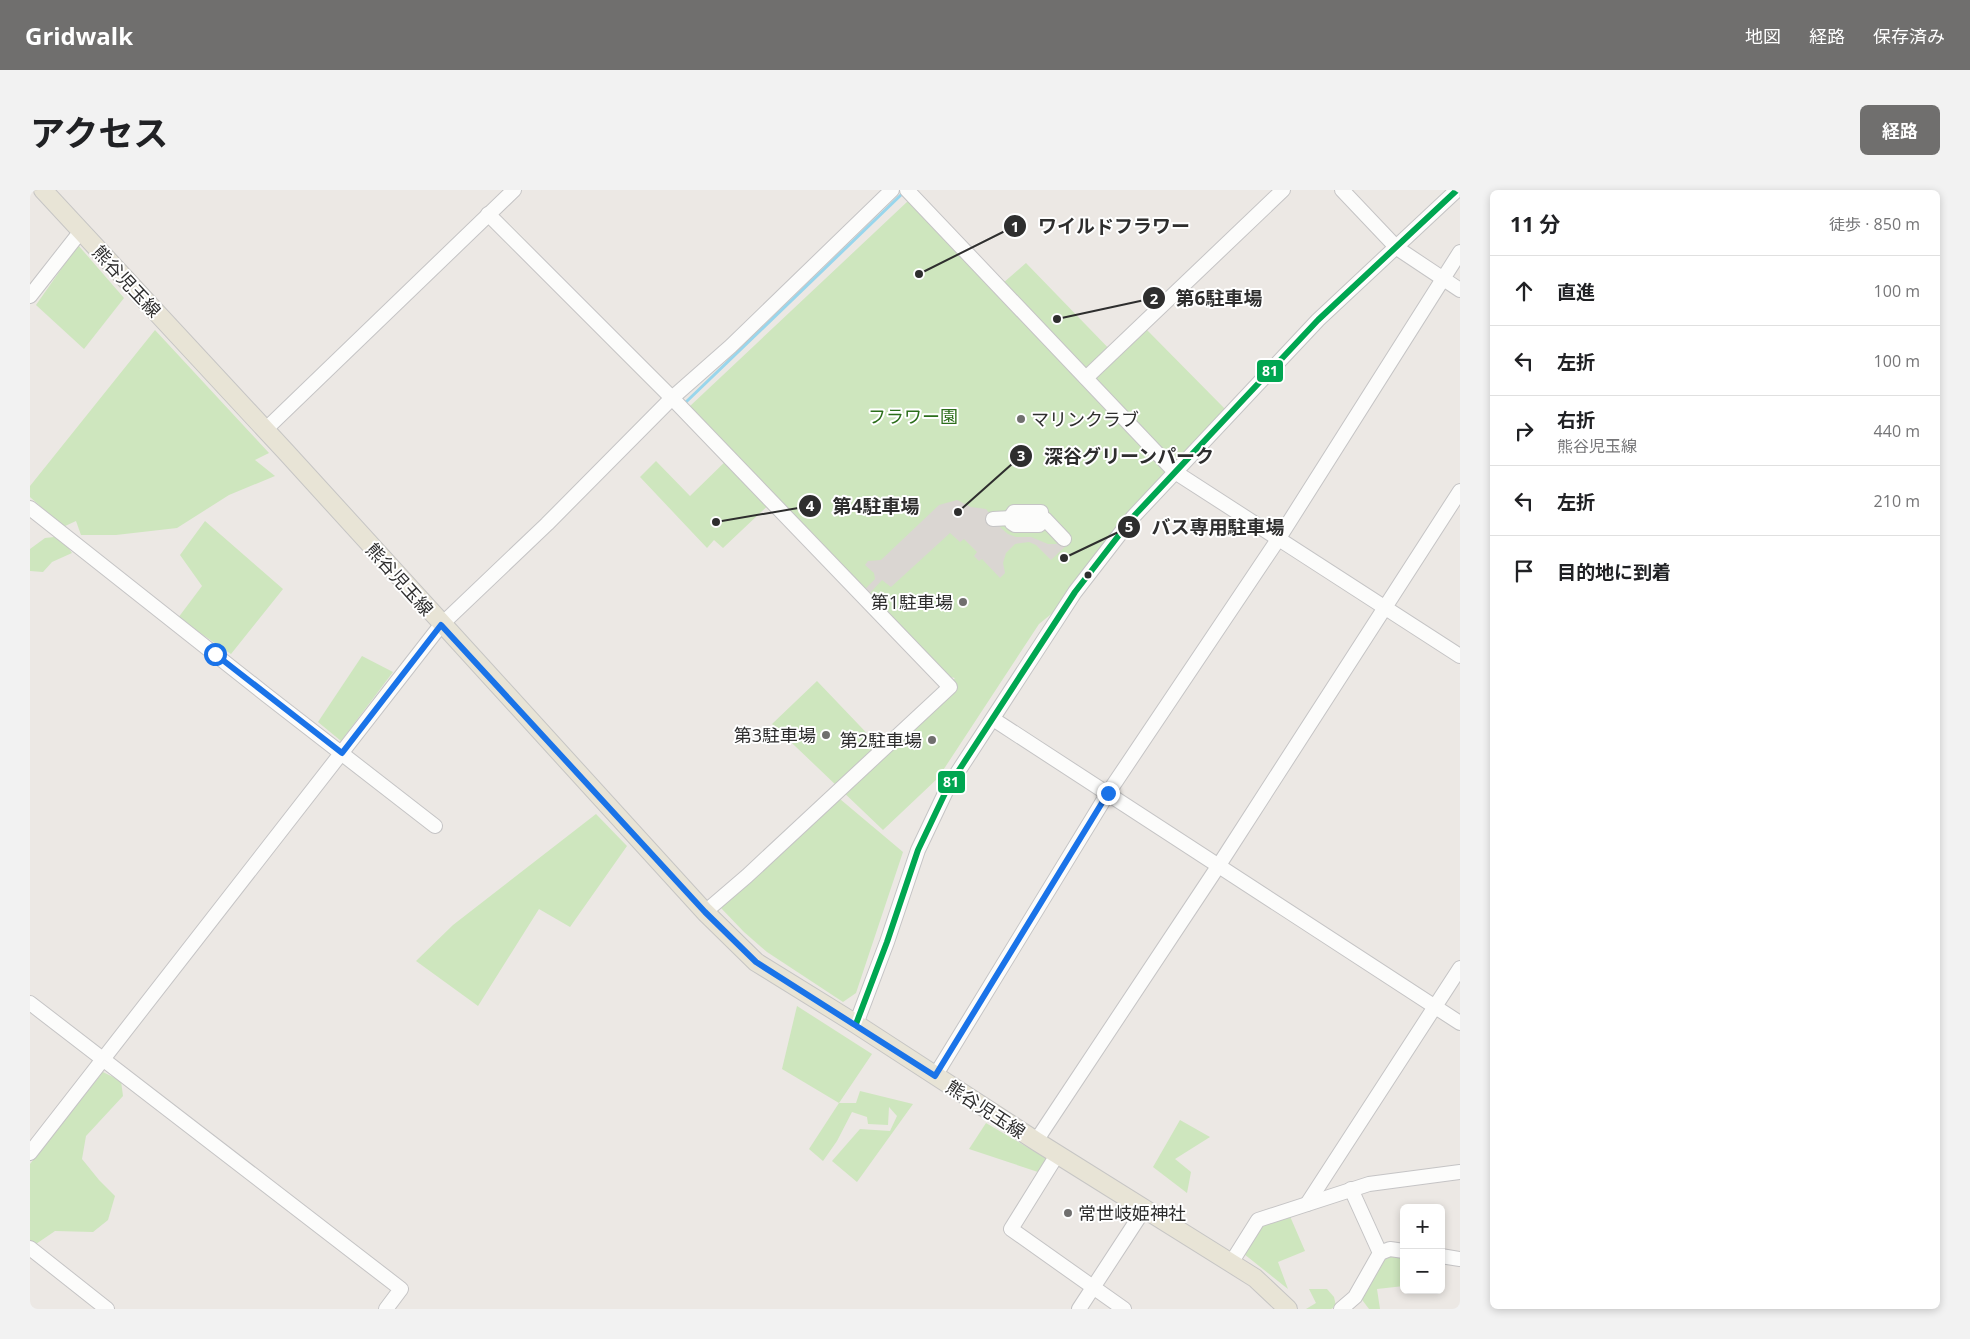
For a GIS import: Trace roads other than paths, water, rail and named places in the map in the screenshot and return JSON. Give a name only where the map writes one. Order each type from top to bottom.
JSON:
[{"type":"main road","name":"熊谷児玉線","points":[[43,190],[705,912],[756,962],[856,1024],[1057,1155],[1255,1278],[1288,1309]]},
{"type":"street","points":[[264,430],[514,190]]},
{"type":"street","points":[[30,1153],[441,625],[547,524],[672,398],[732,346],[892,190]]},
{"type":"street","points":[[907,190],[1175,472],[1460,656]]},
{"type":"street","points":[[1086,378],[1284,190]]},
{"type":"street","points":[[1342,190],[1397,248],[1460,290]]},
{"type":"street","points":[[856,1024],[887,942],[918,850],[948,787],[1075,592],[1133,517],[1318,320],[1457,190]]},
{"type":"street","points":[[488,214],[672,398],[950,687],[747,876],[705,912]]},
{"type":"street","points":[[30,296],[81,231]]},
{"type":"street","points":[[935,1076],[1108,793],[1279,538],[1460,252]]},
{"type":"street","points":[[1036,1141],[1219,865],[1460,491]]},
{"type":"street","points":[[30,508],[435,826]]},
{"type":"street","points":[[1014,512],[1041,512],[1041,523],[1027,531],[1014,525],[1012,518],[1014,512]]},
{"type":"street","points":[[993,519],[1012,518]]},
{"type":"street","points":[[1041,519],[1045,519],[1064,540]]},
{"type":"street","points":[[992,719],[1460,1023]]},
{"type":"street","points":[[1307,1204],[1460,968]]},
{"type":"street","points":[[30,1002],[401,1288],[386,1309]]},
{"type":"street","points":[[1057,1155],[1011,1229],[1124,1309]]},
{"type":"street","points":[[1231,1263],[1258,1220],[1370,1184],[1460,1172]]},
{"type":"street","points":[[1351,1189],[1380,1254]]},
{"type":"street","points":[[1079,1309],[1145,1208]]},
{"type":"street","points":[[30,1248],[107,1309]]},
{"type":"street","points":[[1341,1309],[1355,1297],[1380,1254],[1390,1249],[1400,1250]]},
{"type":"street","points":[[1445,1257],[1460,1259]]},
{"type":"waterway","points":[[686,402],[903,193]]},
{"type":"place","name":"ワイルドフラワー","points":[[919,274]]},
{"type":"place","name":"第6駐車場","points":[[1057,319]]},
{"type":"place","name":"マリンクラブ","points":[[1021,419]]},
{"type":"place","name":"深谷グリーンパーク","points":[[958,512]]},
{"type":"place","name":"第4駐車場","points":[[716,522]]},
{"type":"place","name":"バス専用駐車場","points":[[1064,558]]},
{"type":"place","name":"第1駐車場","points":[[963,602]]},
{"type":"place","name":"第3駐車場","points":[[826,735]]},
{"type":"place","name":"第2駐車場","points":[[932,740]]},
{"type":"place","name":"常世岐姫神社","points":[[1068,1213]]},
{"type":"park label","name":"フラワー園","points":[[913,416]]}]
